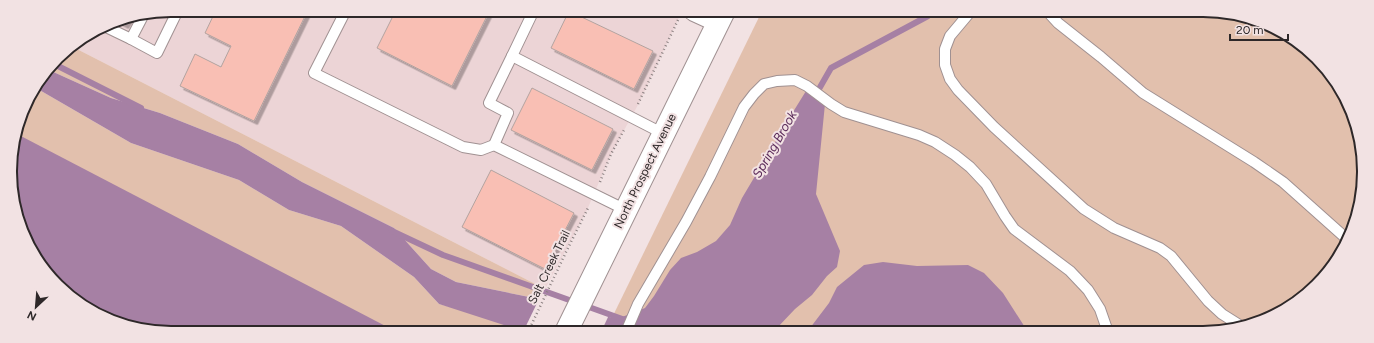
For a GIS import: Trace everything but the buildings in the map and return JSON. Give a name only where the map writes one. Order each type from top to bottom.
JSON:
[{"type":"main road","name":"North Prospect Avenue","points":[[569,326],[721,17]]},
{"type":"lane","points":[[111,29],[157,53],[175,17]]},
{"type":"lane","points":[[342,17],[314,73],[463,147],[481,150],[494,145],[508,113],[489,103],[531,17]]},
{"type":"lane","points":[[966,17],[950,36],[945,50],[945,65],[950,79],[958,90],[994,127],[1084,209],[1114,228],[1160,248],[1171,256],[1208,301],[1222,314],[1235,322]]},
{"type":"lane","points":[[1052,17],[1143,93],[1277,178],[1343,235]]},
{"type":"lane","points":[[131,39],[141,20]]},
{"type":"lane","points":[[512,56],[664,134]]},
{"type":"lane","points":[[629,326],[638,304],[690,215],[744,107],[764,84],[777,81],[795,80],[844,112],[919,135],[935,142],[955,154],[970,166],[986,184],[1014,229],[1070,271],[1088,290],[1100,309],[1106,326]]},
{"type":"lane","points":[[494,145],[626,210]]},
{"type":"path","points":[[639,103],[672,30]]},
{"type":"path","points":[[600,184],[611,154],[620,138]]},
{"type":"path","name":"Salt Creek Trail","points":[[531,326],[588,210]]},
{"type":"shaded area","points":[[161,17],[679,17],[639,103],[611,154],[587,210],[545,289],[77,49],[103,33],[122,25]]},
{"type":"shaded area","points":[[759,17],[1223,18],[1252,25],[1271,33],[1297,49],[1312,62],[1325,77],[1336,94],[1345,112],[1352,132],[1357,161],[1356,192],[1349,221],[1336,249],[1319,273],[1297,294],[1271,310],[1242,321],[1213,326],[608,326]]},
{"type":"shaded area","points":[[77,49],[545,289],[539,299],[456,282],[431,269],[394,228],[302,182],[238,144],[160,113],[111,98],[53,72]]},
{"type":"shaded area","points":[[53,72],[111,98],[160,113],[238,144],[302,182],[394,228],[431,269],[456,282],[539,299],[617,319],[645,308],[670,270],[681,258],[697,252],[716,241],[730,225],[742,198],[806,91],[825,104],[816,194],[840,251],[837,267],[827,276],[812,295],[795,309],[779,326],[507,326],[439,304],[414,277],[341,226],[289,210],[239,180],[131,143],[40,90]]},
{"type":"shaded area","points":[[40,90],[131,143],[239,180],[289,210],[341,226],[414,277],[439,304],[522,326],[161,326],[132,321],[103,310],[77,294],[62,281],[49,266],[38,249],[25,221],[18,192],[17,161],[22,132],[33,103]]},
{"type":"shaded area","points":[[21,136],[385,326],[161,326],[132,321],[103,310],[77,294],[62,281],[49,266],[33,240],[25,221],[18,192],[17,161]]},
{"type":"shaded area","points":[[883,262],[917,266],[968,265],[984,273],[1003,293],[1024,326],[812,326],[829,303],[837,287],[864,265]]},
{"type":"pier","points":[[540,297],[609,315],[604,326],[526,326]]},
{"type":"waterway","name":"Spring Brook","points":[[815,96],[831,68],[926,17]]},
{"type":"waterway","points":[[58,66],[141,108]]},
{"type":"waterway","points":[[392,231],[443,255],[628,321]]}]
